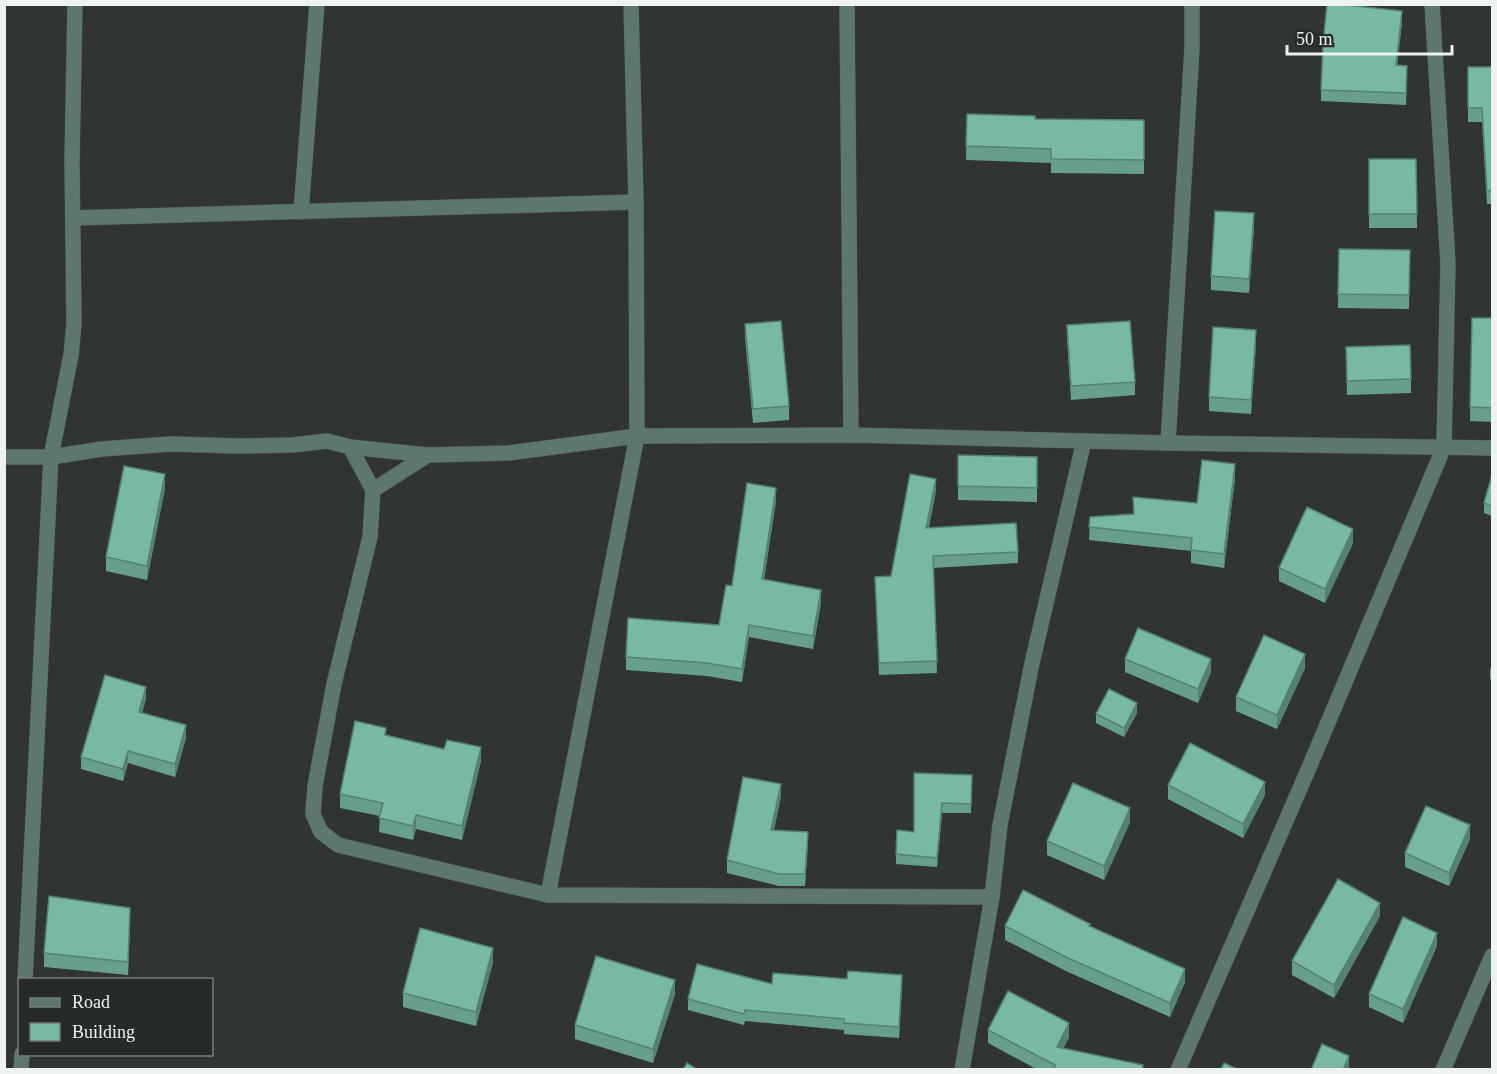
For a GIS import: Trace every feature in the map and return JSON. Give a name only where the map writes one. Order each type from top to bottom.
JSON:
[{"type":"street","points":[[25,978],[51,457],[71,356],[74,324],[72,160],[75,4]]},
{"type":"street","points":[[301,212],[317,4]]},
{"type":"street","points":[[548,895],[637,436],[636,202],[631,4]]},
{"type":"street","points":[[847,4],[851,435]]},
{"type":"street","points":[[1168,443],[1192,48],[1192,4]]},
{"type":"street","points":[[1178,1070],[1311,764],[1444,447],[1448,263],[1432,4]]},
{"type":"street","points":[[73,218],[636,202]]},
{"type":"street","points":[[4,457],[51,457],[102,449],[171,444],[293,445],[327,441],[350,447],[428,455],[508,453],[637,436],[851,435],[1492,448]]},
{"type":"street","points":[[962,1070],[992,897],[1000,825],[1032,663],[1084,441]]},
{"type":"street","points":[[350,447],[373,490],[370,537],[334,684],[315,786],[313,814],[321,832],[338,845],[548,895],[992,897]]},
{"type":"street","points":[[373,490],[428,455]]},
{"type":"street","points":[[1443,1070],[1492,956]]},
{"type":"building","points":[[1327,4],[1402,11],[1396,65],[1407,66],[1406,93],[1321,90]]},
{"type":"building","points":[[1468,67],[1492,67],[1492,190],[1487,191],[1482,108],[1468,108]]},
{"type":"building","points":[[967,114],[1035,116],[1035,119],[1144,120],[1144,160],[1051,159],[1051,149],[966,146]]},
{"type":"building","points":[[1369,159],[1416,159],[1417,214],[1369,214]]},
{"type":"building","points":[[1215,211],[1254,213],[1249,279],[1211,276]]},
{"type":"building","points":[[1339,249],[1410,250],[1409,295],[1338,294]]},
{"type":"building","points":[[1472,318],[1492,318],[1492,408],[1470,407]]},
{"type":"building","points":[[781,321],[789,406],[753,409],[745,324]]},
{"type":"building","points":[[1130,321],[1135,382],[1071,386],[1067,325]]},
{"type":"building","points":[[1213,327],[1256,330],[1251,400],[1209,397]]},
{"type":"building","points":[[1410,345],[1411,379],[1347,381],[1346,347]]},
{"type":"building","points":[[958,455],[1037,457],[1037,488],[958,486]]},
{"type":"building","points":[[1202,460],[1235,464],[1224,554],[1191,550],[1192,538],[1089,527],[1090,517],[1134,514],[1133,497],[1197,503]]},
{"type":"building","points":[[124,466],[165,474],[147,566],[106,557]]},
{"type":"building","points":[[910,474],[936,479],[926,528],[1016,523],[1018,552],[933,556],[937,661],[879,663],[875,577],[891,576]]},
{"type":"building","points":[[1492,475],[1492,506],[1484,503]]},
{"type":"building","points":[[747,483],[776,488],[762,579],[821,590],[813,636],[749,625],[742,669],[707,663],[626,657],[628,618],[719,625],[726,585],[732,586]]},
{"type":"building","points":[[1307,507],[1353,529],[1325,589],[1279,568]]},
{"type":"building","points":[[1138,628],[1211,659],[1198,689],[1125,659]]},
{"type":"building","points":[[1264,635],[1305,654],[1277,715],[1236,697]]},
{"type":"building","points":[[105,675],[146,687],[139,712],[186,725],[175,764],[128,751],[123,769],[81,757]]},
{"type":"building","points":[[1109,689],[1137,703],[1124,728],[1096,714]]},
{"type":"building","points":[[355,721],[386,728],[385,735],[444,749],[447,740],[481,747],[462,826],[416,815],[413,826],[379,818],[383,803],[340,794]]},
{"type":"building","points":[[1190,743],[1265,782],[1243,824],[1168,785]]},
{"type":"building","points":[[914,773],[972,775],[971,804],[942,803],[937,858],[896,854],[897,830],[914,832]]},
{"type":"building","points":[[743,777],[781,784],[771,830],[808,832],[805,874],[779,874],[727,860]]},
{"type":"building","points":[[1073,783],[1130,808],[1104,866],[1047,841]]},
{"type":"building","points":[[1426,806],[1470,825],[1449,873],[1405,853]]},
{"type":"building","points":[[1338,879],[1380,903],[1334,985],[1292,961]]},
{"type":"building","points":[[1023,890],[1090,924],[1089,926],[1185,969],[1170,1003],[1068,958],[1005,926]]},
{"type":"building","points":[[49,896],[130,908],[128,962],[44,953]]},
{"type":"building","points":[[1403,917],[1437,933],[1403,1009],[1369,994]]},
{"type":"building","points":[[420,928],[493,948],[476,1012],[403,993]]},
{"type":"building","points":[[596,956],[675,980],[653,1049],[575,1025]]},
{"type":"building","points":[[697,964],[772,984],[773,973],[847,979],[848,971],[902,975],[899,1027],[844,1023],[844,1019],[745,1010],[744,1014],[688,999]]},
{"type":"building","points":[[1008,991],[1069,1023],[1057,1047],[1143,1065],[1142,1070],[1054,1070],[1055,1065],[988,1030]]},
{"type":"building","points":[[1322,1044],[1349,1056],[1343,1070],[1311,1070]]},
{"type":"building","points":[[687,1063],[698,1070],[683,1070]]},
{"type":"building","points":[[1224,1063],[1239,1070],[1221,1070]]}]
